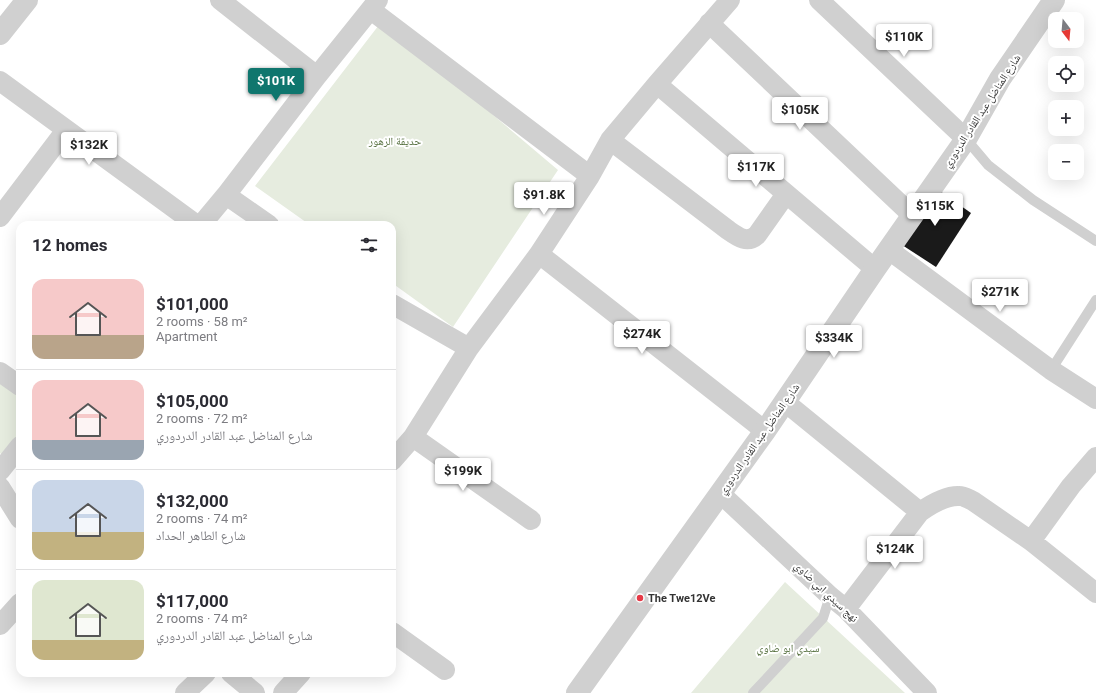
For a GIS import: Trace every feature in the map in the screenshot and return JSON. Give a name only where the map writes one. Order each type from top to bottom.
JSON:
[{"type":"street","points":[[0,34],[27,0]]},
{"type":"street","points":[[220,0],[317,76]]},
{"type":"street","points":[[396,456],[413,437],[469,348],[539,254],[590,176],[610,140],[730,0]]},
{"type":"street","points":[[819,0],[966,139]]},
{"type":"street","name":"شارع المناضل عبد القادر الدردوري","points":[[577,693],[721,494],[785,402],[875,269],[966,139],[1000,79],[1054,0]]},
{"type":"street","points":[[204,221],[374,5],[590,176]]},
{"type":"street","points":[[709,23],[912,216]]},
{"type":"street","points":[[0,81],[191,221]]},
{"type":"street","points":[[657,84],[875,269]]},
{"type":"street","points":[[0,218],[66,130]]},
{"type":"street","points":[[610,140],[728,230],[746,240],[753,238],[757,234],[786,194]]},
{"type":"street","points":[[226,195],[263,221]]},
{"type":"street","points":[[889,250],[1051,370],[1096,399]]},
{"type":"street","points":[[539,254],[765,431]]},
{"type":"street","points":[[396,306],[469,348]]},
{"type":"street","points":[[0,372],[16,383]]},
{"type":"street","points":[[785,402],[920,512]]},
{"type":"street","points":[[413,437],[531,520]]},
{"type":"street","points":[[0,471],[16,451]]},
{"type":"street","points":[[1032,541],[1071,486],[1096,457]]},
{"type":"street","points":[[0,487],[16,513]]},
{"type":"street","name":"نهج سيدي ابي ضاوي","points":[[721,494],[830,596],[846,609],[927,693]]},
{"type":"street","points":[[846,609],[920,512],[949,497],[958,496],[973,501],[1032,541],[1096,593]]},
{"type":"street","points":[[0,625],[16,607]]},
{"type":"street","points":[[396,635],[445,670]]},
{"type":"street","points":[[185,693],[202,677]]},
{"type":"street","points":[[236,677],[255,693]]},
{"type":"street","points":[[283,693],[297,677]]},
{"type":"lane","points":[[966,139],[988,165],[1033,200],[1096,241]]},
{"type":"lane","points":[[1051,370],[1096,300]]},
{"type":"lane","points":[[753,693],[823,618],[830,596]]},
{"type":"green space","name":"حديقة الزهور","points":[[382,21],[558,170],[453,327],[396,286],[396,221],[304,221],[255,186]]},
{"type":"green space","points":[[0,376],[16,388],[16,445],[5,458],[0,453]]},
{"type":"green space","name":"سيدي ابو ضاوي","points":[[785,582],[905,693],[691,693]]},
{"type":"building","points":[[934,187],[971,213],[936,267],[899,243]]},
{"type":"place","name":"The Twe12Ve","points":[[640,598]]}]
